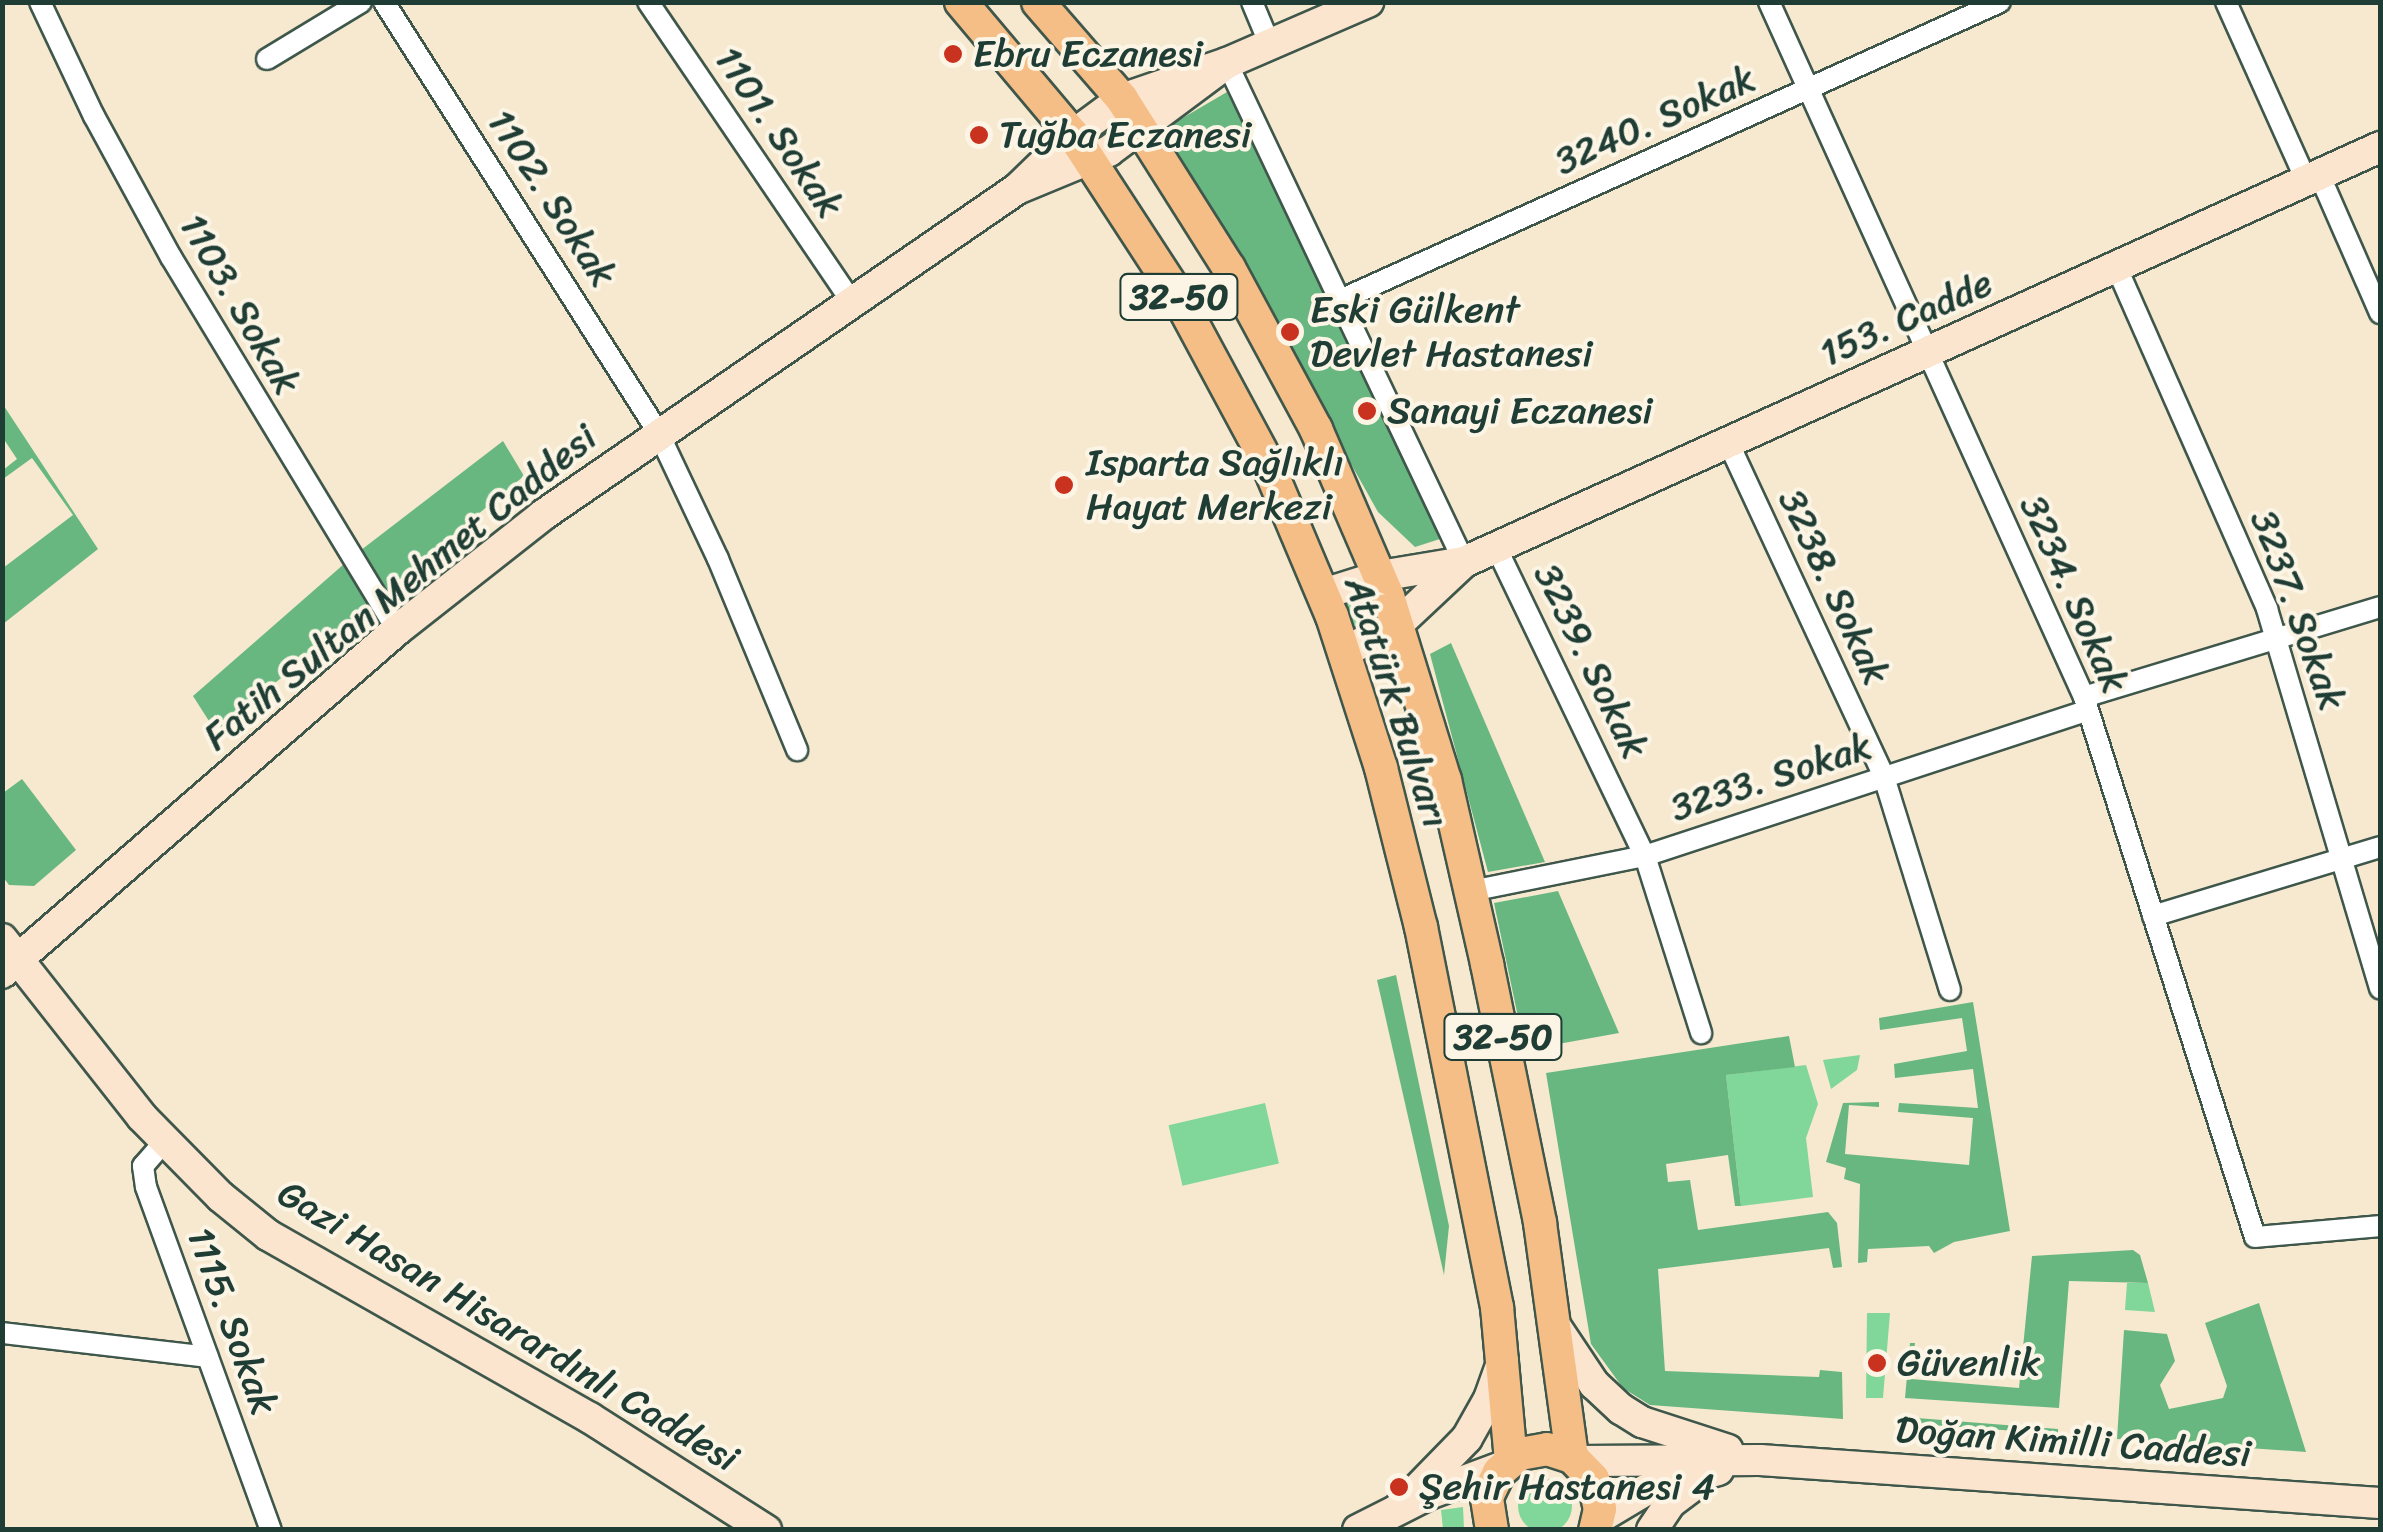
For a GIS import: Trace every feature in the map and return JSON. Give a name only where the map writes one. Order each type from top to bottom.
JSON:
[{"type":"main road","name":"Atatürk Bulvarı","points":[[961,2],[1083,148],[1223,373],[1266,460],[1344,652],[1382,768],[1417,912],[1486,1248],[1504,1358],[1508,1463]]},
{"type":"main road","name":"Atatürk Bulvarı","points":[[1038,2],[1142,128],[1273,346],[1316,429],[1398,624],[1424,701],[1471,892],[1528,1156],[1558,1330],[1574,1459],[1593,1479],[1597,1525]]},
{"type":"main road","points":[[1492,1530],[1488,1497],[1508,1463],[1547,1450],[1574,1459]]},
{"type":"street","name":"1103. Sokak","points":[[40,2],[94,116],[171,258],[398,630]]},
{"type":"street","points":[[267,59],[360,2]]},
{"type":"street","name":"1102. Sokak","points":[[384,2],[658,432],[718,559],[797,750]]},
{"type":"street","name":"1101. Sokak","points":[[648,2],[851,302]]},
{"type":"street","points":[[1252,2],[1270,45]]},
{"type":"street","points":[[1083,148],[1122,100],[1228,64],[1368,2]]},
{"type":"street","name":"3234. Sokak","points":[[1769,2],[2086,703],[2255,1237],[2380,1226]]},
{"type":"street","name":"3240. Sokak","points":[[1340,300],[2000,2]]},
{"type":"street","points":[[2226,2],[2380,313]]},
{"type":"street","points":[[1083,148],[1142,128],[1228,64]]},
{"type":"street","points":[[1228,64],[1464,562]]},
{"type":"street","name":"153. Cadde","points":[[1464,562],[2380,146]]},
{"type":"street","name":"Fatih Sultan Mehmet Caddesi","points":[[8,957],[398,630],[543,514],[658,432],[1083,148]]},
{"type":"street","name":"3237. Sokak","points":[[2116,266],[2254,575],[2277,638],[2380,989]]},
{"type":"street","name":"3238. Sokak","points":[[1728,442],[1884,777],[1950,990]]},
{"type":"street","name":"3239. Sokak","points":[[1496,547],[1645,856],[1702,1033]]},
{"type":"street","points":[[1322,594],[1380,576],[1464,562]]},
{"type":"street","points":[[1344,652],[1398,624],[1464,562]]},
{"type":"street","name":"3233. Sokak","points":[[1471,892],[1645,856],[2380,606]]},
{"type":"street","points":[[2153,916],[2380,848]]},
{"type":"street","name":"Gazi Hasan Hisarardınlı Caddesi","points":[[8,957],[164,1142],[268,1235],[622,1437],[766,1530]]},
{"type":"street","name":"1115. Sokak","points":[[164,1142],[146,1160],[143,1174],[271,1530]]},
{"type":"street","points":[[1558,1330],[1594,1384],[1631,1416],[1760,1460]]},
{"type":"street","points":[[2,1332],[208,1358]]},
{"type":"street","points":[[1400,1507],[1467,1438],[1489,1400],[1504,1358]]},
{"type":"street","name":"Doğan Kimilli Caddesi","points":[[1574,1459],[1760,1460],[2380,1503]]},
{"type":"street","name":"Doğan Kimilli Caddesi","points":[[1597,1525],[1646,1490],[1760,1460]]},
{"type":"street","points":[[1358,1530],[1400,1507],[1508,1463]]},
{"type":"street","points":[[1652,1530],[1670,1503],[1715,1470]]},
{"type":"green space","points":[[1227,92],[1443,538],[1415,547],[1378,512],[1174,148],[1174,123]]},
{"type":"green space","points":[[2,403],[98,549],[3,624],[3,568],[73,515],[32,458],[3,479],[3,470],[17,459],[3,438]]},
{"type":"green space","points":[[503,441],[524,476],[216,732],[193,696],[352,557]]},
{"type":"green space","points":[[1362,596],[1373,601],[1378,612],[1373,623],[1362,628],[1351,623],[1346,612],[1351,601]]},
{"type":"green space","points":[[1451,643],[1545,862],[1488,872],[1430,654]]},
{"type":"green space","points":[[22,779],[76,850],[34,886],[9,885],[3,877],[3,793]]},
{"type":"green space","points":[[1558,891],[1619,1033],[1525,1050],[1494,903]]},
{"type":"green space","points":[[1396,975],[1449,1226],[1444,1275],[1377,980]]},
{"type":"green space","points":[[1973,1002],[2010,1231],[1954,1242],[1934,1253],[1929,1246],[1868,1249],[1867,1262],[1858,1263],[1860,1184],[1844,1179],[1846,1168],[1826,1162],[1843,1103],[1879,1102],[1879,1107],[1849,1105],[1845,1154],[1969,1165],[1973,1118],[1898,1112],[1899,1103],[1978,1108],[1973,1069],[1895,1078],[1894,1064],[1967,1051],[1962,1018],[1880,1030],[1879,1018]]},
{"type":"green space","points":[[1789,1036],[1795,1067],[1726,1075],[1741,1206],[1735,1206],[1728,1155],[1666,1164],[1668,1182],[1690,1180],[1698,1230],[1828,1212],[1837,1223],[1842,1267],[1833,1268],[1829,1248],[1658,1269],[1665,1371],[1819,1377],[1820,1370],[1842,1372],[1843,1419],[1650,1405],[1623,1388],[1591,1344],[1546,1073]]},
{"type":"green space","points":[[1860,1055],[1857,1070],[1831,1089],[1823,1060]]},
{"type":"green space","points":[[1806,1065],[1818,1104],[1806,1138],[1813,1197],[1741,1206],[1726,1075]]},
{"type":"green space","points":[[1265,1103],[1279,1163],[1182,1186],[1169,1125]]},
{"type":"green space","points":[[2133,1250],[2140,1255],[2148,1283],[2069,1281],[2059,1408],[1905,1398],[1910,1343],[1915,1343],[1911,1379],[2019,1388],[2032,1256]]},
{"type":"green space","points":[[2127,1283],[2148,1283],[2155,1312],[2125,1310]]},
{"type":"green space","points":[[2259,1303],[2306,1452],[2117,1439],[2124,1330],[2167,1334],[2175,1361],[2160,1385],[2169,1409],[2223,1398],[2227,1386],[2205,1323]]},
{"type":"green space","points":[[1867,1313],[1890,1313],[1883,1398],[1866,1398]]},
{"type":"green space","points":[[1904,1417],[2058,1429],[2058,1434],[1903,1423]]},
{"type":"green space","points":[[1545,1479],[1564,1487],[1572,1506],[1564,1525],[1545,1533],[1526,1525],[1518,1506],[1526,1487]]},
{"type":"green space","points":[[1463,1507],[1464,1529],[1443,1529],[1441,1510]]},
{"type":"place","name":"Ebru Eczanesi","points":[[953,54]]},
{"type":"place","name":"Tuğba Eczanesi","points":[[979,135]]},
{"type":"place","name":"Eski Gülkent Devlet Hastanesi","points":[[1290,332]]},
{"type":"place","name":"Sanayi Eczanesi","points":[[1367,411]]},
{"type":"place","name":"Isparta Sağlıklı Hayat Merkezi","points":[[1064,485]]},
{"type":"place","name":"Güvenlik","points":[[1877,1363]]},
{"type":"place","name":"Şehir Hastanesi 4","points":[[1399,1487]]}]
